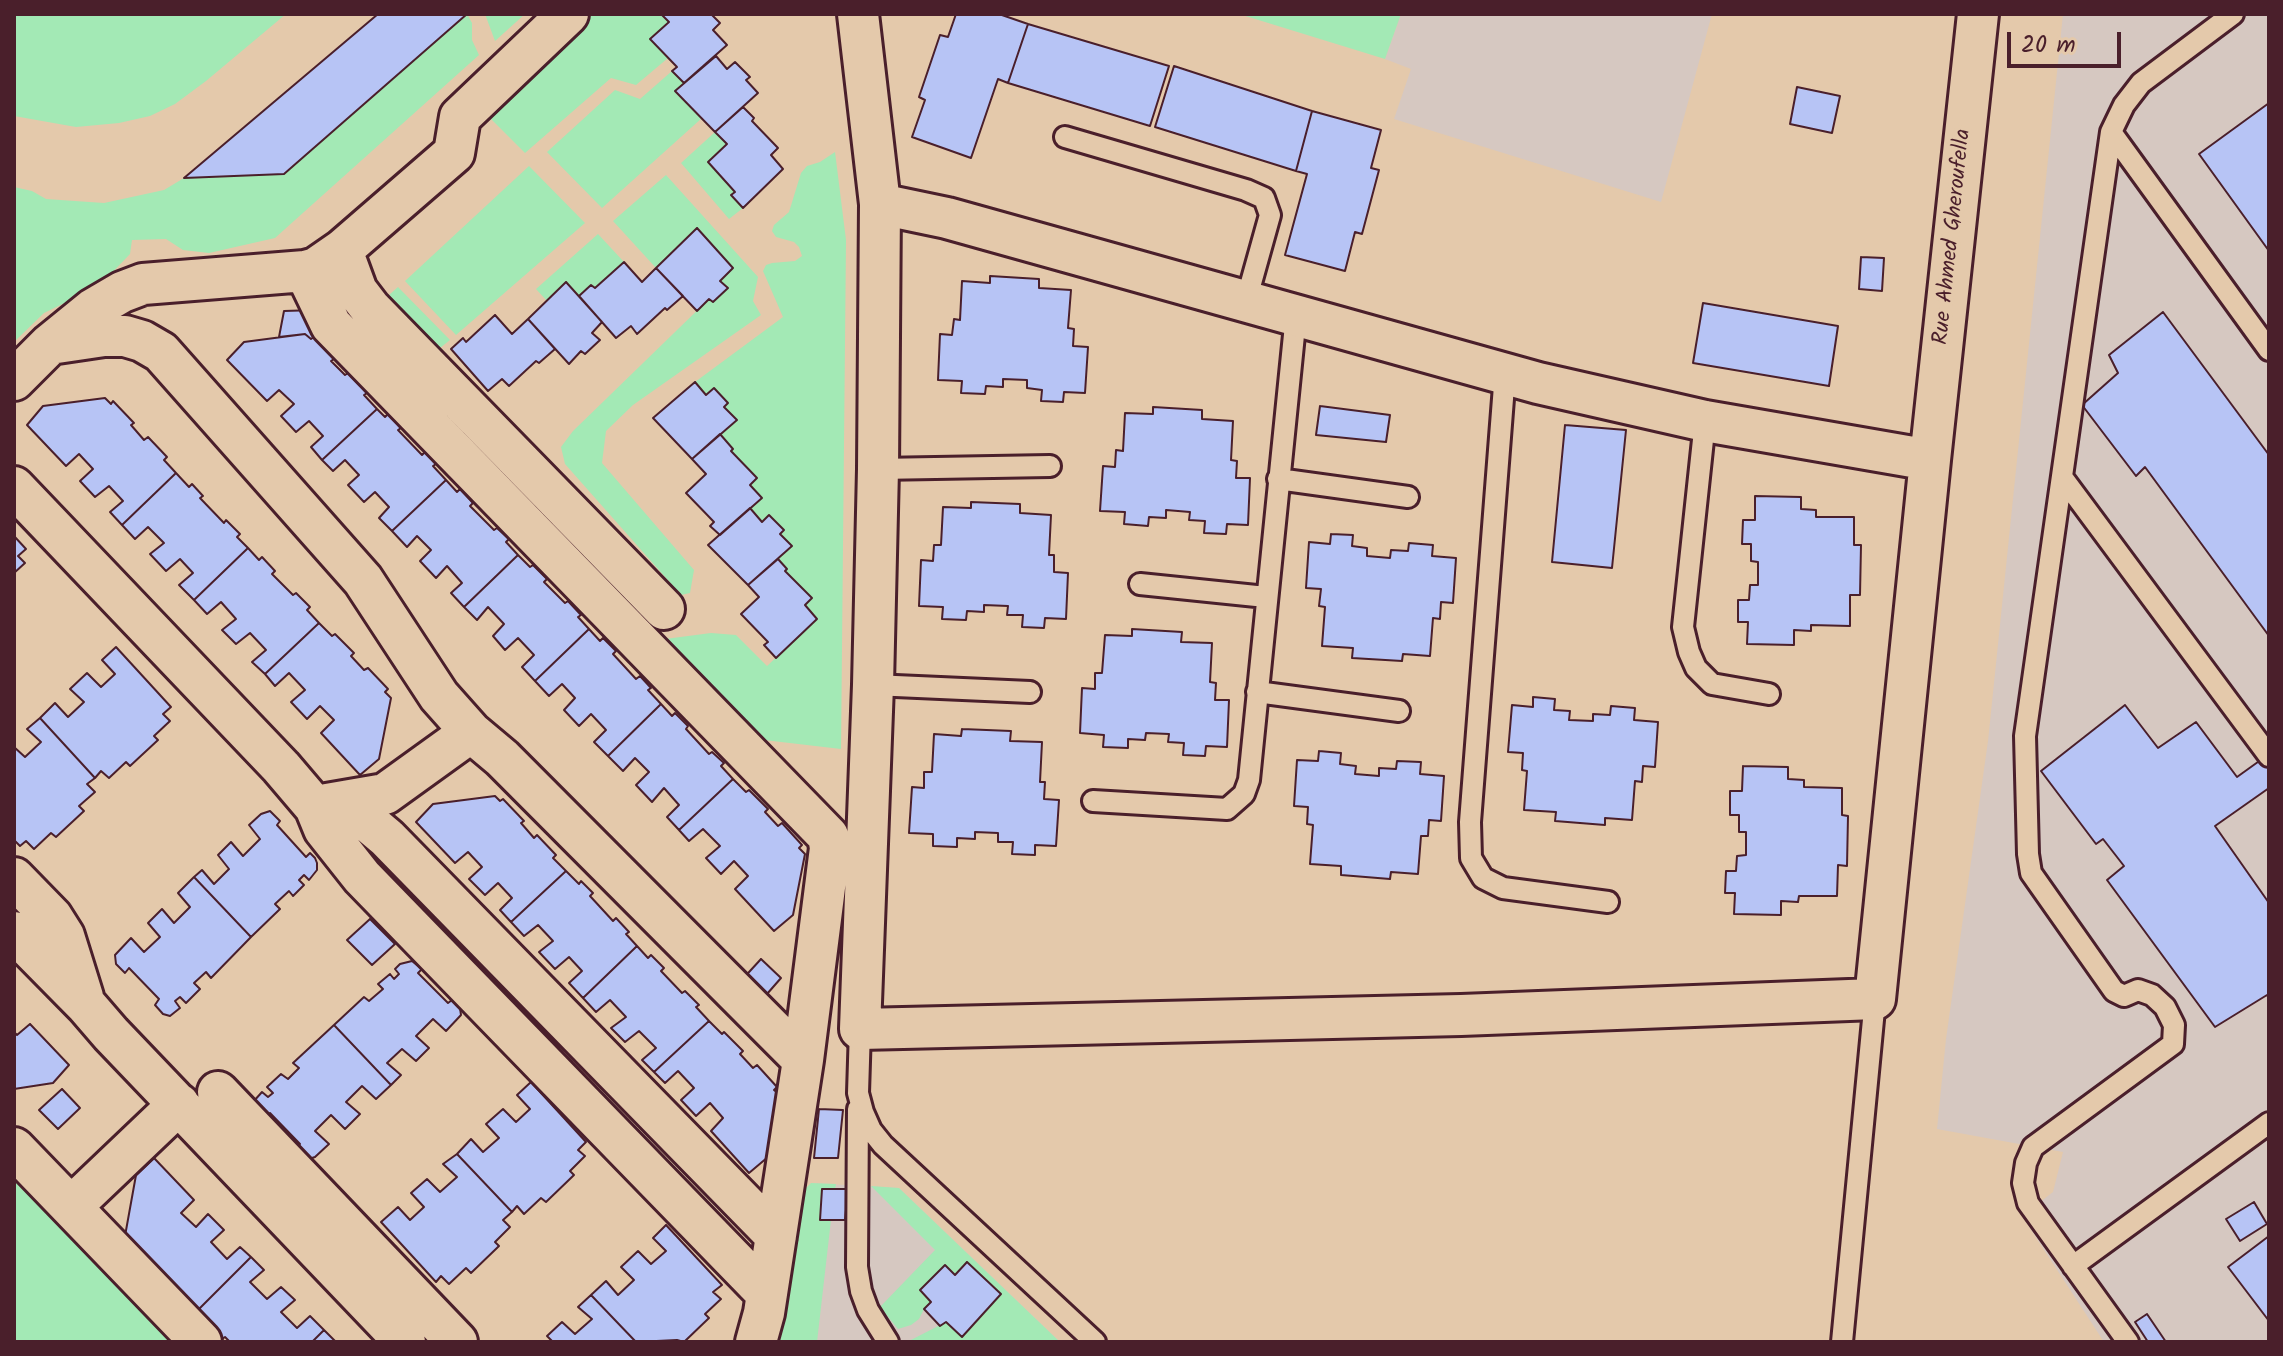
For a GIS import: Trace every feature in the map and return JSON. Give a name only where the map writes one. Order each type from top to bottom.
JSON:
[{"type":"street","points":[[14,380],[50,344],[93,309],[143,284],[316,268],[342,250],[454,153],[460,117],[568,14]]},
{"type":"street","points":[[858,14],[880,204],[873,685],[860,1029],[1461,1015],[1875,999]]},
{"type":"street","name":"Rue Ahmed Gheroufella","points":[[1875,999],[1978,14]]},
{"type":"street","points":[[880,204],[947,218],[1505,373],[1705,421],[1930,460]]},
{"type":"street","points":[[342,250],[357,291],[370,308],[664,609]]},
{"type":"street","points":[[305,271],[331,325],[828,836],[830,848],[803,1060],[767,1294],[756,1342]]},
{"type":"street","points":[[50,344],[125,336],[161,352],[363,580],[439,696],[471,732],[502,758],[803,1060]]},
{"type":"street","points":[[14,487],[281,767],[315,807],[324,829],[362,877],[767,1294]]},
{"type":"street","points":[[315,807],[385,794],[471,732]]},
{"type":"street","points":[[315,807],[368,822],[387,838],[776,1236]]},
{"type":"street","points":[[14,878],[52,917],[64,936],[86,1005]]},
{"type":"street","points":[[14,932],[405,1342]]},
{"type":"street","points":[[218,1092],[457,1342]]},
{"type":"street","points":[[72,1206],[179,1104]]},
{"type":"street","points":[[14,1148],[201,1342]]},
{"type":"lane","points":[[2128,1342],[2028,1203],[2023,1183],[2026,1163],[2033,1147],[2173,1044],[2174,1025],[2165,1007],[2152,995],[2138,990],[2124,996],[2114,991],[2031,873],[2025,736],[2111,132],[2124,105],[2141,83],[2233,14]]},
{"type":"lane","points":[[2111,132],[2269,350]]},
{"type":"lane","points":[[1065,137],[1264,198],[1270,215],[1246,301]]},
{"type":"lane","points":[[1093,801],[1227,809],[1244,794],[1249,780],[1296,315]]},
{"type":"lane","points":[[1505,373],[1470,822],[1471,858],[1483,878],[1503,888],[1608,902]]},
{"type":"lane","points":[[1705,421],[1683,627],[1696,668],[1712,684],[1769,694]]},
{"type":"lane","points":[[878,469],[1050,466]]},
{"type":"lane","points":[[2062,477],[2269,756]]},
{"type":"lane","points":[[1278,479],[1408,497]]},
{"type":"lane","points":[[1140,584],[1266,597]]},
{"type":"lane","points":[[873,685],[1030,692]]},
{"type":"lane","points":[[1257,692],[1399,711]]},
{"type":"lane","points":[[1842,1342],[1875,999]]},
{"type":"lane","points":[[860,1029],[857,1267],[868,1310],[888,1342]]},
{"type":"lane","points":[[858,1093],[871,1130],[883,1145],[1095,1342]]},
{"type":"lane","points":[[2073,1266],[2269,1123]]},
{"type":"shaded area","points":[[1401,14],[1712,14],[1661,202],[1394,119],[1411,69],[1385,59]]},
{"type":"shaded area","points":[[2063,14],[2269,14],[2269,1342],[2104,1342],[2022,1216],[2053,1192],[2063,1152],[1937,1129],[1946,1039],[1988,741]]},
{"type":"shaded area","points":[[811,1183],[899,1188],[1060,1342],[791,1342]]},
{"type":"green space","points":[[14,14],[286,14],[175,104],[150,116],[76,127],[14,116]]},
{"type":"green space","points":[[467,14],[472,23],[472,40],[479,55],[275,238],[209,253],[183,250],[166,239],[132,240],[130,254],[106,279],[44,313],[14,342],[14,187],[32,191],[46,199],[104,203],[164,190],[184,178],[284,174]]},
{"type":"green space","points":[[485,14],[525,14],[495,41]]},
{"type":"green space","points":[[581,14],[661,14],[669,22],[650,39],[668,58],[636,85],[611,78],[525,153],[483,111]]},
{"type":"green space","points":[[1239,14],[1401,14],[1385,59]]},
{"type":"green space","points":[[672,71],[684,83],[675,92],[702,118],[602,208],[547,152],[615,90],[640,99]]},
{"type":"green space","points":[[715,132],[727,144],[708,162],[735,192],[731,196],[743,208],[729,219],[681,163]]},
{"type":"green space","points":[[835,152],[846,240],[841,749],[764,740],[665,639],[711,633],[736,635],[767,666],[817,619],[805,605],[811,598],[785,571],[787,569],[778,559],[792,546],[780,534],[783,530],[770,515],[762,522],[750,508],[762,498],[750,485],[757,478],[731,451],[733,449],[720,434],[736,420],[724,407],[728,403],[714,389],[706,395],[695,382],[783,317],[763,271],[766,265],[795,261],[802,256],[794,242],[776,237],[772,231],[774,225],[789,212],[801,173],[807,166]]},
{"type":"green space","points":[[529,166],[585,223],[456,335],[405,281]]},
{"type":"green space","points":[[666,175],[758,277],[753,301],[761,315],[633,405],[606,431],[602,463],[694,570],[690,593],[681,595],[565,464],[561,447],[573,431],[709,299],[713,302],[728,288],[720,281],[733,268],[697,228],[656,268],[613,221]]},
{"type":"green space","points":[[598,234],[624,262],[595,288],[579,296],[566,282],[547,301],[536,289]]},
{"type":"green space","points":[[398,287],[450,340],[430,356],[380,303]]},
{"type":"green space","points":[[14,1177],[175,1342],[14,1342]]},
{"type":"green space","points":[[811,1183],[836,1184],[835,1189],[822,1189],[820,1219],[831,1220],[817,1342],[769,1342],[797,1209],[803,1191]]},
{"type":"green space","points":[[871,1186],[899,1188],[1060,1342],[907,1342],[946,1322],[955,1275],[944,1265],[921,1290],[931,1302],[919,1319],[898,1329],[880,1307],[935,1250]]},
{"type":"building","points":[[378,14],[467,14],[284,174],[184,178]]},
{"type":"building","points":[[661,14],[711,14],[720,23],[713,30],[727,45],[684,83],[672,71],[677,67],[650,39],[669,22]]},
{"type":"building","points":[[956,14],[999,14],[1028,24],[1008,83],[998,79],[971,158],[912,137],[925,100],[919,97],[940,35],[948,37]]},
{"type":"building","points":[[1028,24],[1169,66],[1150,126],[1008,83]]},
{"type":"building","points":[[716,56],[727,69],[735,62],[750,77],[746,80],[758,93],[715,132],[675,91]]},
{"type":"building","points":[[1174,66],[1312,111],[1296,171],[1155,127]]},
{"type":"building","points":[[1797,87],[1840,96],[1832,133],[1790,124]]},
{"type":"building","points":[[2269,103],[2269,251],[2199,154]]},
{"type":"building","points":[[743,107],[778,148],[771,155],[783,169],[743,208],[731,195],[735,192],[708,162],[727,144],[715,132]]},
{"type":"building","points":[[1312,111],[1381,130],[1371,168],[1379,170],[1362,234],[1355,232],[1345,271],[1285,255],[1307,174],[1296,171]]},
{"type":"building","points":[[697,228],[733,268],[720,281],[728,288],[713,302],[709,299],[697,311],[656,268]]},
{"type":"building","points":[[1861,257],[1884,258],[1882,291],[1859,289]]},
{"type":"building","points":[[624,262],[642,282],[656,268],[683,296],[637,334],[631,326],[616,338],[579,296],[591,285],[595,288]]},
{"type":"building","points":[[990,276],[1039,279],[1039,288],[1071,290],[1068,328],[1074,329],[1073,346],[1088,347],[1085,393],[1064,392],[1063,402],[1041,401],[1042,390],[1027,388],[1027,380],[1003,379],[1003,387],[986,386],[985,394],[961,393],[962,381],[938,380],[940,334],[952,335],[954,319],[960,320],[962,281],[990,283]]},
{"type":"building","points":[[566,282],[602,322],[592,333],[600,340],[585,354],[581,351],[569,364],[528,319]]},
{"type":"building","points":[[1703,303],[1838,326],[1829,386],[1693,363]]},
{"type":"building","points":[[316,310],[314,337],[311,339],[305,334],[279,337],[284,311]]},
{"type":"building","points":[[2163,312],[2269,455],[2269,636],[2145,467],[2136,476],[2082,405],[2118,373],[2109,355]]},
{"type":"building","points":[[495,315],[512,334],[528,319],[555,349],[539,363],[536,361],[509,386],[502,379],[488,391],[451,349],[463,338],[466,342]]},
{"type":"building","points":[[305,334],[311,339],[314,337],[334,359],[331,361],[367,393],[364,395],[377,409],[322,460],[311,447],[323,436],[309,421],[296,432],[281,416],[294,404],[279,390],[267,401],[227,360],[244,342]]},
{"type":"building","points":[[695,382],[706,395],[714,388],[728,403],[724,407],[737,420],[692,459],[653,418]]},
{"type":"building","points":[[105,398],[111,404],[113,401],[134,423],[131,425],[144,440],[148,437],[167,457],[164,460],[176,473],[122,525],[110,512],[123,501],[109,486],[95,497],[80,481],[93,469],[79,454],[66,466],[27,425],[43,406]]},
{"type":"building","points":[[1320,406],[1390,415],[1386,442],[1316,435]]},
{"type":"building","points":[[1153,407],[1202,410],[1202,419],[1233,421],[1231,460],[1237,461],[1236,478],[1250,478],[1248,525],[1227,524],[1226,534],[1204,533],[1205,521],[1189,520],[1190,512],[1166,510],[1166,518],[1149,517],[1148,526],[1124,524],[1125,512],[1100,511],[1103,466],[1115,467],[1116,450],[1123,451],[1125,413],[1153,414]]},
{"type":"building","points":[[377,409],[385,417],[388,414],[401,428],[398,430],[422,455],[425,452],[446,480],[392,531],[379,518],[389,507],[375,492],[364,502],[348,485],[359,475],[345,460],[333,471],[322,460]]},
{"type":"building","points":[[1565,425],[1626,430],[1612,568],[1552,562]]},
{"type":"building","points":[[720,434],[733,449],[731,451],[757,478],[750,485],[762,498],[720,535],[710,526],[714,522],[686,493],[706,474],[692,459]]},
{"type":"building","points":[[176,473],[189,487],[192,484],[203,496],[200,498],[224,523],[226,520],[240,534],[237,537],[248,548],[194,600],[179,585],[193,573],[180,559],[166,571],[150,554],[164,543],[148,527],[135,539],[122,525]]},
{"type":"building","points":[[446,480],[457,492],[460,489],[473,503],[470,506],[494,530],[497,528],[509,539],[506,542],[518,555],[464,607],[451,593],[462,583],[447,566],[436,578],[420,561],[431,550],[417,536],[407,547],[392,531]]},
{"type":"building","points":[[1755,496],[1801,497],[1801,509],[1816,510],[1816,517],[1854,517],[1854,545],[1861,545],[1860,595],[1850,595],[1850,626],[1811,625],[1811,631],[1794,630],[1794,645],[1747,644],[1748,622],[1738,622],[1738,600],[1749,600],[1750,585],[1758,585],[1758,562],[1751,561],[1751,544],[1742,544],[1743,520],[1755,520]]},
{"type":"building","points":[[971,502],[1020,504],[1020,513],[1051,515],[1049,555],[1054,555],[1054,572],[1068,573],[1066,619],[1045,618],[1044,628],[1022,627],[1023,615],[1007,615],[1008,606],[984,605],[984,612],[967,611],[966,620],[942,619],[943,607],[919,606],[921,560],[933,561],[934,545],[941,545],[943,507],[971,508]]},
{"type":"building","points":[[750,508],[762,522],[769,515],[784,530],[780,534],[792,546],[748,585],[708,545]]},
{"type":"building","points":[[1331,534],[1353,535],[1352,546],[1367,548],[1367,556],[1390,558],[1391,550],[1408,551],[1409,543],[1433,545],[1432,556],[1456,558],[1453,603],[1441,602],[1440,619],[1433,618],[1430,656],[1403,654],[1402,661],[1352,658],[1353,648],[1322,646],[1325,607],[1319,606],[1321,589],[1306,588],[1309,542],[1330,544]]},
{"type":"building","points":[[14,536],[26,549],[18,556],[25,563],[14,573]]},
{"type":"building","points":[[248,548],[259,560],[262,557],[275,571],[272,574],[310,607],[307,610],[319,623],[265,674],[252,662],[266,650],[250,633],[236,644],[222,630],[236,619],[221,602],[207,614],[194,600]]},
{"type":"building","points":[[518,555],[547,579],[544,582],[565,603],[568,601],[589,629],[535,681],[522,667],[534,655],[518,638],[505,650],[493,636],[504,624],[488,607],[477,620],[464,607]]},
{"type":"building","points":[[778,559],[787,569],[785,571],[812,598],[805,605],[817,619],[776,658],[764,645],[768,642],[741,614],[759,597],[748,585]]},
{"type":"building","points":[[319,623],[354,653],[351,656],[388,689],[385,692],[391,698],[379,759],[360,775],[321,733],[334,720],[320,706],[307,719],[291,702],[305,690],[289,673],[275,686],[265,674]]},
{"type":"building","points":[[589,629],[616,651],[613,654],[636,679],[640,676],[661,704],[608,756],[594,742],[606,730],[591,714],[579,726],[564,710],[575,698],[562,684],[549,696],[535,681]]},
{"type":"building","points":[[1132,629],[1182,632],[1181,642],[1212,643],[1210,682],[1216,683],[1215,700],[1229,700],[1227,747],[1206,746],[1205,756],[1183,755],[1184,743],[1168,742],[1169,734],[1146,733],[1145,740],[1128,739],[1128,748],[1103,747],[1104,735],[1080,733],[1082,688],[1095,689],[1095,673],[1102,673],[1105,635],[1132,636]]},
{"type":"building","points":[[116,647],[171,707],[163,714],[170,721],[154,736],[158,740],[130,766],[126,762],[109,778],[101,771],[95,778],[40,718],[55,703],[68,717],[84,702],[70,689],[87,673],[101,687],[115,674],[102,660]]},
{"type":"building","points":[[1533,697],[1555,699],[1554,710],[1570,711],[1569,720],[1593,721],[1593,714],[1610,715],[1611,706],[1635,708],[1634,720],[1658,722],[1655,767],[1643,766],[1642,782],[1635,781],[1632,820],[1605,818],[1605,825],[1555,821],[1556,812],[1524,810],[1527,771],[1522,770],[1523,753],[1508,752],[1512,705],[1533,707]]},
{"type":"building","points":[[661,704],[688,726],[686,729],[709,754],[712,752],[724,763],[721,766],[733,779],[679,830],[667,817],[679,805],[664,788],[652,802],[636,785],[649,772],[635,758],[623,771],[608,756]]},
{"type":"building","points":[[2125,705],[2158,748],[2196,722],[2237,777],[2269,754],[2269,788],[2215,826],[2269,903],[2269,998],[2267,995],[2215,1027],[2107,880],[2124,866],[2103,839],[2096,844],[2041,771]]},
{"type":"building","points":[[40,718],[95,778],[87,784],[95,792],[79,806],[84,811],[56,837],[51,833],[34,849],[26,841],[20,846],[14,840],[14,747],[25,757],[41,742],[27,729]]},
{"type":"building","points":[[962,729],[1011,731],[1010,741],[1042,742],[1040,782],[1045,782],[1044,799],[1059,800],[1056,846],[1035,845],[1035,855],[1012,854],[1013,842],[998,842],[998,833],[975,832],[975,839],[957,838],[957,847],[933,846],[933,834],[909,833],[912,787],[924,788],[924,772],[932,772],[934,734],[961,736]]},
{"type":"building","points":[[1319,751],[1341,753],[1340,764],[1356,766],[1355,774],[1379,776],[1379,768],[1396,769],[1397,761],[1421,762],[1420,774],[1444,776],[1441,821],[1429,820],[1428,836],[1421,836],[1418,874],[1391,872],[1390,879],[1341,875],[1341,866],[1310,864],[1313,825],[1307,824],[1308,807],[1294,806],[1297,760],[1318,761]]},
{"type":"building","points":[[1743,766],[1788,767],[1788,779],[1804,780],[1804,787],[1842,788],[1842,815],[1848,816],[1847,866],[1838,865],[1837,896],[1799,896],[1798,902],[1781,901],[1781,915],[1734,914],[1735,893],[1725,893],[1726,871],[1736,871],[1737,856],[1746,855],[1746,832],[1739,832],[1739,815],[1730,815],[1730,791],[1742,791]]},
{"type":"building","points":[[733,779],[768,809],[765,812],[778,826],[782,823],[802,845],[799,848],[805,854],[793,915],[774,931],[735,889],[748,876],[734,861],[721,874],[706,858],[720,846],[703,829],[689,841],[679,830]]},
{"type":"building","points":[[495,796],[500,801],[503,799],[524,821],[521,823],[556,855],[553,858],[566,871],[511,922],[500,910],[512,898],[498,883],[485,895],[469,879],[482,867],[468,852],[455,863],[416,822],[433,804]]},
{"type":"building","points":[[270,811],[280,821],[277,825],[306,857],[310,853],[315,858],[317,870],[309,880],[304,875],[299,880],[304,885],[293,896],[289,891],[275,904],[280,909],[251,937],[194,877],[202,870],[214,884],[229,869],[218,855],[231,842],[243,856],[260,839],[249,825],[261,814]]},
{"type":"building","points":[[566,871],[593,893],[590,896],[613,921],[616,918],[637,946],[583,998],[569,983],[582,971],[569,957],[555,969],[539,952],[553,941],[538,925],[524,936],[511,922]]},
{"type":"building","points":[[194,877],[251,937],[211,978],[206,972],[194,983],[200,989],[186,1003],[180,997],[175,1001],[180,1008],[170,1016],[163,1014],[155,1005],[159,999],[129,968],[125,973],[116,964],[115,955],[131,938],[144,952],[160,937],[148,923],[162,909],[174,923],[190,907],[178,893]]},
{"type":"building","points":[[370,919],[395,944],[372,965],[347,940]]},
{"type":"building","points":[[637,946],[664,968],[661,971],[699,1005],[696,1007],[709,1021],[654,1072],[642,1060],[656,1048],[639,1031],[625,1042],[611,1028],[626,1017],[610,1000],[596,1012],[583,998]]},
{"type":"building","points":[[761,959],[781,978],[760,1002],[739,983]]},
{"type":"building","points":[[412,961],[422,969],[418,973],[448,1003],[452,1000],[460,1008],[461,1015],[446,1031],[433,1019],[416,1036],[429,1048],[416,1061],[402,1049],[387,1063],[401,1075],[391,1085],[334,1025],[364,997],[369,1001],[383,989],[378,984],[390,974],[394,979],[399,974],[395,969],[400,964]]},
{"type":"building","points":[[709,1021],[743,1051],[740,1054],[753,1068],[757,1065],[777,1087],[774,1090],[780,1095],[768,1157],[749,1173],[711,1131],[723,1118],[710,1103],[696,1116],[681,1100],[694,1088],[678,1071],[665,1083],[654,1072]]},
{"type":"building","points":[[30,1024],[69,1065],[53,1083],[14,1089],[14,1032],[17,1035]]},
{"type":"building","points":[[334,1025],[391,1085],[376,1099],[362,1086],[346,1102],[360,1114],[345,1129],[331,1115],[315,1131],[329,1144],[315,1157],[306,1160],[294,1149],[300,1144],[270,1113],[263,1118],[253,1102],[262,1092],[268,1097],[273,1093],[267,1087],[281,1074],[288,1079],[299,1068],[293,1063]]},
{"type":"building","points":[[531,1082],[586,1142],[578,1150],[585,1156],[570,1171],[574,1175],[546,1202],[541,1198],[524,1214],[517,1206],[512,1212],[457,1154],[471,1139],[483,1152],[499,1138],[486,1124],[503,1109],[516,1122],[530,1109],[517,1095]]},
{"type":"building","points":[[62,1089],[80,1108],[58,1129],[39,1110]]},
{"type":"building","points":[[819,1109],[843,1110],[838,1158],[814,1158]]},
{"type":"building","points":[[457,1154],[512,1212],[503,1220],[510,1227],[495,1242],[499,1246],[471,1273],[466,1268],[449,1284],[441,1276],[436,1282],[381,1222],[398,1207],[410,1220],[424,1207],[411,1193],[427,1179],[440,1192],[457,1177],[443,1164]]},
{"type":"building","points":[[154,1158],[194,1200],[181,1213],[196,1227],[208,1214],[224,1230],[211,1242],[227,1259],[240,1247],[251,1257],[198,1310],[125,1236],[136,1175]]},
{"type":"building","points":[[822,1189],[848,1189],[845,1220],[820,1220]]},
{"type":"building","points":[[2254,1202],[2267,1224],[2240,1241],[2226,1219]]},
{"type":"building","points":[[666,1225],[722,1285],[713,1292],[721,1299],[705,1314],[709,1318],[684,1342],[636,1342],[591,1295],[606,1281],[618,1295],[634,1280],[621,1267],[638,1251],[651,1264],[666,1251],[653,1238]]},
{"type":"building","points":[[2269,1236],[2269,1321],[2228,1267]]},
{"type":"building","points":[[251,1257],[264,1270],[250,1282],[267,1299],[281,1287],[295,1300],[281,1312],[297,1328],[310,1316],[324,1330],[312,1342],[230,1342],[225,1337],[222,1339],[208,1325],[211,1323],[198,1310]]},
{"type":"building","points":[[967,1262],[1001,1294],[962,1337],[946,1322],[940,1326],[924,1309],[931,1302],[920,1290],[945,1265],[955,1275]]},
{"type":"building","points":[[591,1295],[636,1342],[553,1342],[547,1336],[562,1322],[575,1334],[592,1319],[578,1307]]},
{"type":"building","points":[[2147,1314],[2166,1342],[2148,1342],[2135,1322]]},
{"type":"building","points":[[324,1330],[336,1342],[312,1342]]}]
